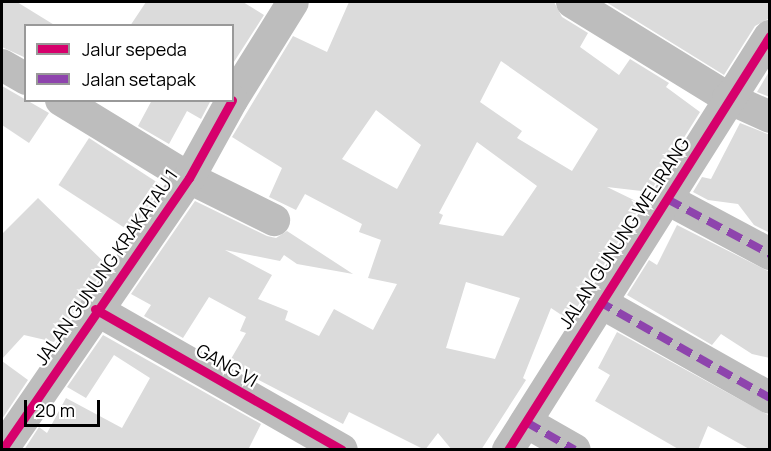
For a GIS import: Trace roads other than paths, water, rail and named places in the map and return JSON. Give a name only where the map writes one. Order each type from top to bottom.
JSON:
[{"type":"street","name":"JALAN GUNUNG KRAKATAU 1","points":[[234,97],[293,2]]},
{"type":"street","points":[[572,2],[728,98],[770,117]]},
{"type":"street","name":"JALAN GUNUNG WELIRANG","points":[[508,450],[598,301],[667,199],[728,98],[770,36]]},
{"type":"street","points":[[2,65],[24,78]]},
{"type":"street","points":[[64,102],[189,178],[274,220]]},
{"type":"street","name":"JALAN GUNUNG KRAKATAU 1","points":[[2,450],[95,309],[189,178],[231,102]]},
{"type":"street","points":[[667,199],[770,254]]},
{"type":"street","points":[[598,301],[770,398]]},
{"type":"street","name":"GANG VI","points":[[95,309],[342,450]]},
{"type":"street","points":[[526,422],[575,450]]}]
